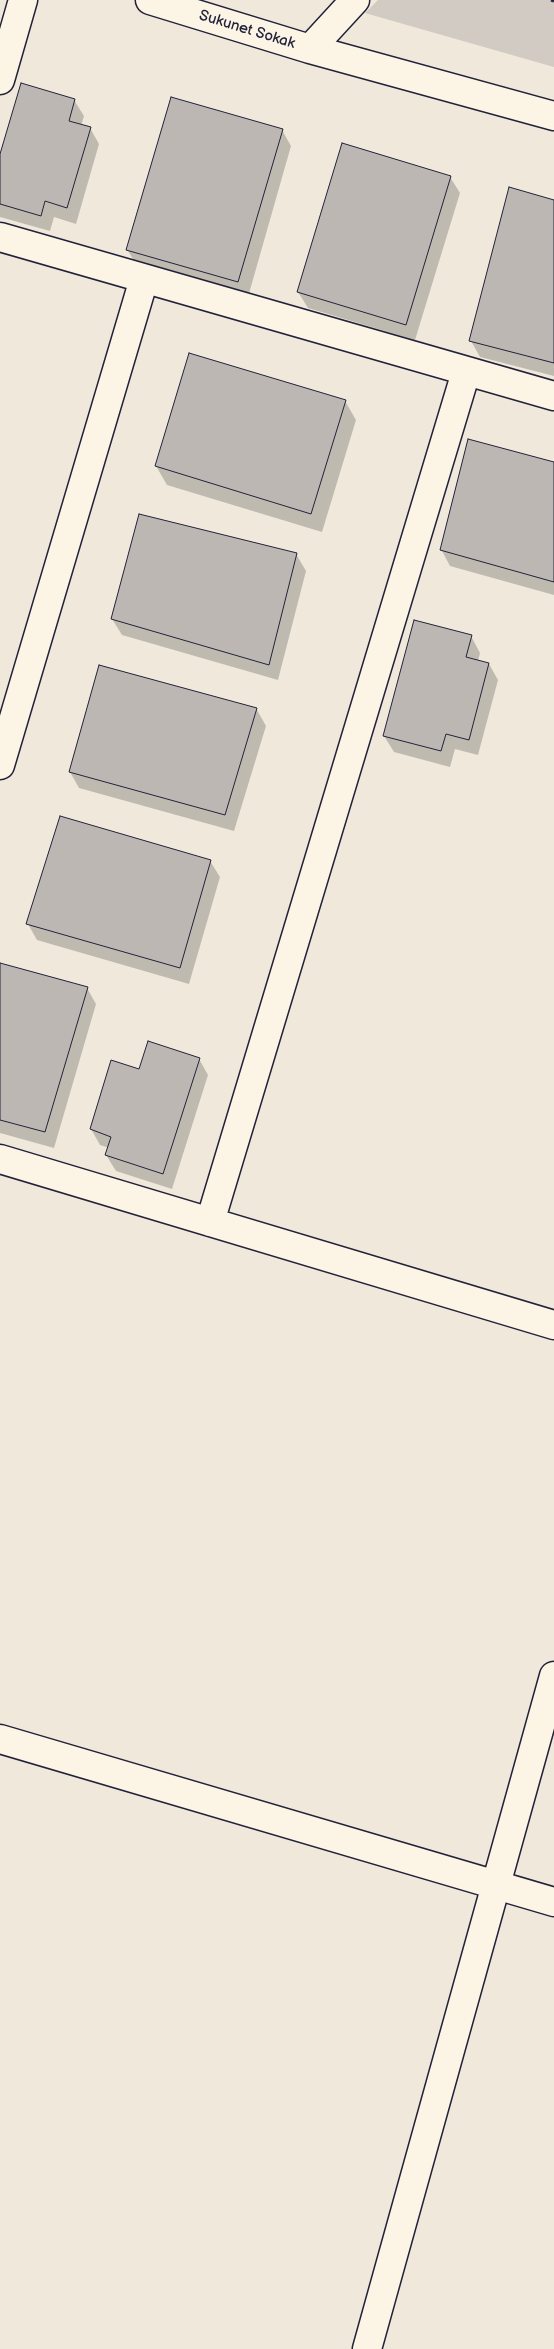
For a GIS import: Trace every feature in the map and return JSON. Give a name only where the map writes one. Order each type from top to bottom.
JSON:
[{"type":"street","points":[[0,80],[23,0]]},
{"type":"street","name":"Sukunet Sokak","points":[[150,0],[310,49],[355,0]]},
{"type":"street","points":[[310,49],[554,116]]},
{"type":"street","points":[[0,237],[554,396]]},
{"type":"street","points":[[0,765],[144,279]]},
{"type":"street","points":[[210,1222],[466,372]]},
{"type":"street","points":[[0,1159],[554,1325]]},
{"type":"street","points":[[367,2349],[554,1676]]},
{"type":"street","points":[[0,1739],[554,1902]]},
{"type":"shaded area","points":[[378,0],[554,0],[554,67],[365,13]]},
{"type":"building","points":[[21,83],[75,99],[69,121],[91,127],[67,208],[45,201],[41,216],[0,204],[0,154]]},
{"type":"building","points":[[171,97],[283,129],[238,282],[126,250]]},
{"type":"building","points":[[342,143],[451,176],[406,325],[297,292]]},
{"type":"building","points":[[509,187],[554,200],[554,363],[469,341]]},
{"type":"building","points":[[189,353],[346,400],[311,514],[155,466]]},
{"type":"building","points":[[468,439],[554,462],[554,582],[440,550]]},
{"type":"building","points":[[139,514],[297,553],[269,665],[111,619]]},
{"type":"building","points":[[414,620],[472,635],[466,657],[489,663],[469,740],[446,734],[441,751],[383,736]]},
{"type":"building","points":[[99,665],[257,708],[225,815],[69,772]]},
{"type":"building","points":[[60,816],[211,860],[180,968],[26,924]]},
{"type":"building","points":[[0,963],[88,987],[45,1132],[0,1120]]},
{"type":"building","points":[[148,1041],[200,1058],[163,1174],[105,1155],[111,1137],[90,1129],[111,1060],[139,1069]]}]
